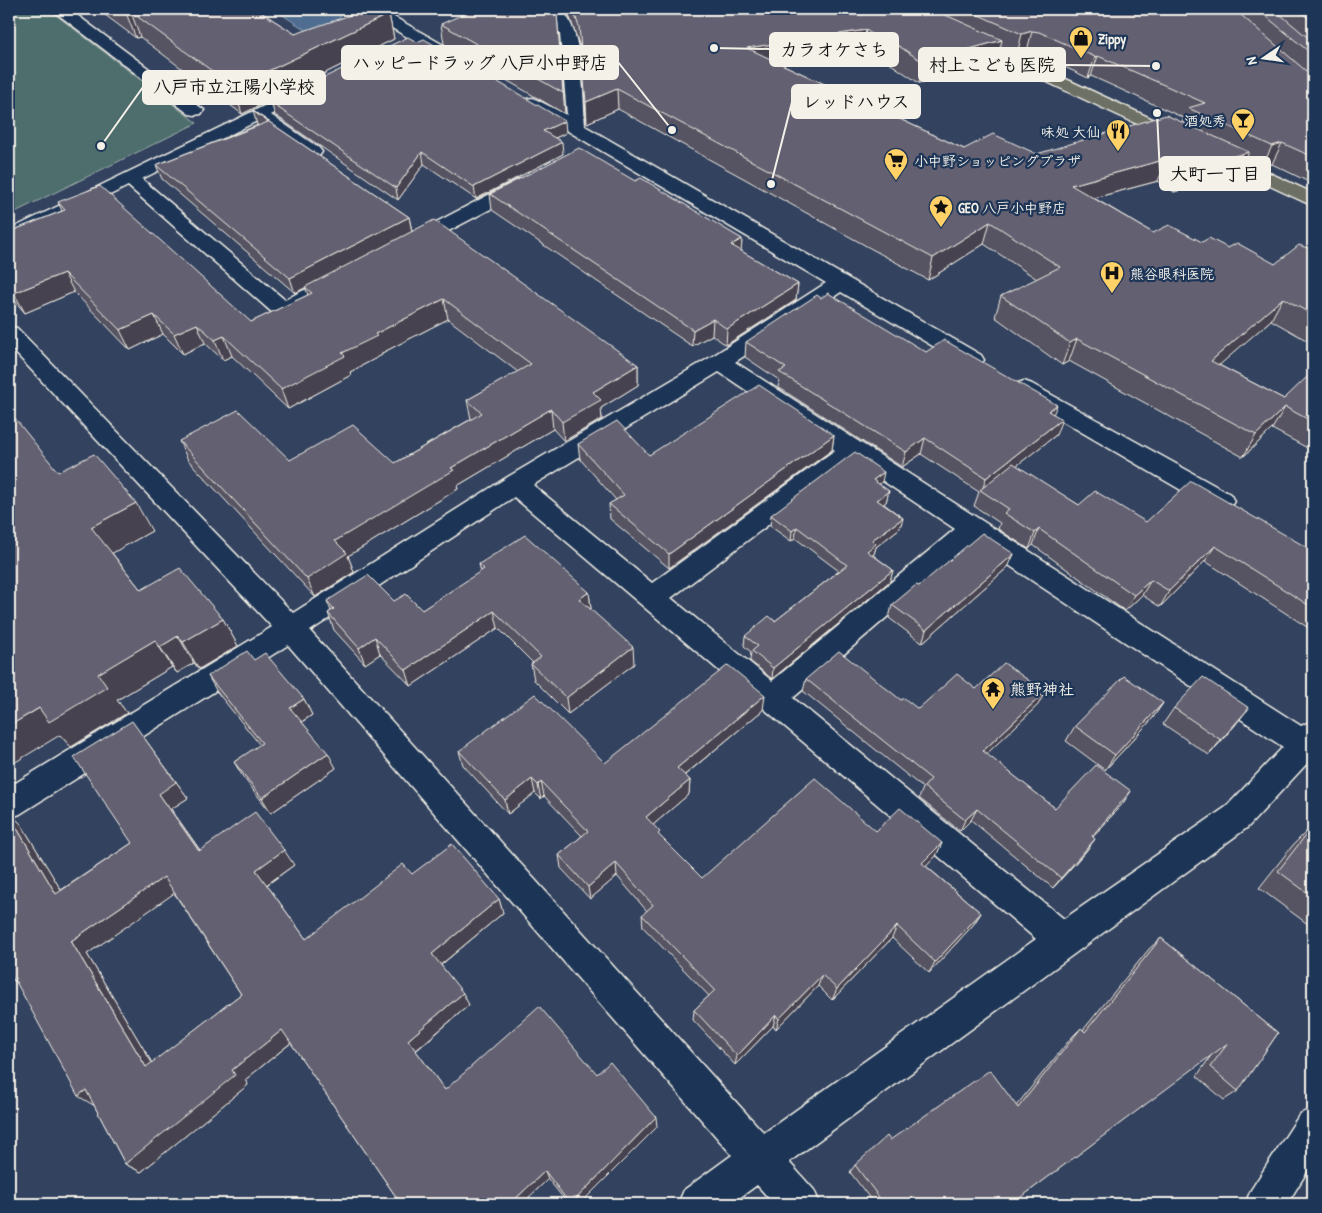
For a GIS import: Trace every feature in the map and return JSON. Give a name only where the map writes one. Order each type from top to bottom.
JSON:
[{"type":"main road","points":[[902,9],[1313,200]]},
{"type":"street","points":[[60,9],[195,110]]},
{"type":"street","points":[[370,9],[409,41],[468,65]]},
{"type":"street","points":[[552,9],[562,18],[568,34],[576,128]]},
{"type":"street","points":[[9,238],[320,84]]},
{"type":"street","points":[[518,94],[576,128],[593,148],[840,283],[1236,510]]},
{"type":"street","points":[[258,114],[324,160]]},
{"type":"street","points":[[395,251],[542,175]]},
{"type":"street","points":[[130,178],[283,310],[326,287]]},
{"type":"street","points":[[413,222],[430,233]]},
{"type":"street","points":[[9,804],[290,629],[515,484],[719,362],[840,283]]},
{"type":"street","points":[[9,333],[290,629],[728,1120],[760,1160],[800,1204]]},
{"type":"street","points":[[698,1204],[1063,940],[1237,817],[1309,739],[973,528],[719,362]]},
{"type":"street","points":[[651,598],[852,449]]},
{"type":"street","points":[[515,484],[1063,940]]},
{"type":"street","points":[[772,698],[973,528]]},
{"type":"street","points":[[1265,1204],[1313,1127]]},
{"type":"green space","points":[[9,9],[48,9],[197,123],[9,215]]},
{"type":"water","points":[[288,9],[328,9],[358,27],[321,40],[278,12]]},
{"type":"building","points":[[120,9],[256,9],[295,34],[368,9],[381,9],[389,14],[234,87],[131,12],[126,13]]},
{"type":"building","points":[[475,9],[555,9],[557,14],[563,93],[441,24]]},
{"type":"building","points":[[573,9],[932,9],[1002,40],[923,62],[885,37],[879,39],[866,30],[747,48],[964,149],[993,134],[1037,154],[1166,115],[1249,152],[1182,170],[1167,159],[1071,185],[1153,233],[1169,225],[1202,242],[1209,238],[1228,248],[1237,243],[1275,264],[1299,245],[1313,250],[1313,315],[1283,298],[1211,361],[1284,399],[1309,375],[1313,377],[1313,422],[1285,407],[1256,435],[1077,339],[1070,343],[1001,296],[1060,267],[990,222],[933,258],[617,89],[586,102],[579,27]]},
{"type":"building","points":[[965,9],[1234,9],[1313,77],[1313,157],[1282,143],[1272,146],[1188,108],[1205,103],[1098,56],[1095,57],[1039,32],[1032,31],[1022,34]]},
{"type":"building","points":[[1257,9],[1274,9],[1313,42],[1313,55]]},
{"type":"building","points":[[1297,9],[1313,9],[1313,22]]},
{"type":"building","points":[[408,37],[417,42],[424,39],[565,121],[543,131],[562,142],[474,187],[422,152],[396,188],[271,103]]},
{"type":"building","points":[[253,111],[409,217],[290,278],[156,165],[268,122]]},
{"type":"building","points":[[579,148],[635,181],[641,178],[742,239],[731,245],[798,284],[727,329],[713,319],[693,330],[490,194]]},
{"type":"building","points":[[100,186],[251,322],[312,293],[305,287],[434,220],[638,365],[593,392],[601,400],[562,422],[551,409],[451,468],[454,470],[335,541],[347,553],[307,579],[179,441],[238,410],[290,460],[353,425],[395,463],[482,413],[467,400],[531,364],[444,299],[375,334],[377,336],[342,353],[345,356],[281,389],[224,336],[215,340],[197,324],[174,334],[154,315],[120,330],[64,273],[14,293],[9,287],[9,232],[65,210],[58,202]]},
{"type":"building","points":[[828,293],[926,352],[944,340],[1057,405],[1048,411],[1062,419],[986,478],[925,438],[906,452],[779,372],[786,368],[746,342],[817,295],[821,298]]},
{"type":"building","points":[[759,385],[834,435],[669,554],[609,504],[624,495],[578,444],[617,421],[649,455]]},
{"type":"building","points":[[9,411],[58,472],[94,454],[136,503],[91,527],[141,590],[180,568],[223,619],[183,642],[178,636],[160,647],[155,640],[98,674],[107,687],[49,722],[39,708],[9,726]]},
{"type":"building","points":[[855,452],[884,472],[873,480],[889,491],[877,500],[903,518],[872,540],[876,544],[867,551],[893,570],[773,668],[752,651],[758,646],[745,636],[769,616],[775,621],[847,565],[797,527],[792,531],[771,515]]},
{"type":"building","points":[[1013,463],[1079,505],[1095,491],[1146,522],[1191,481],[1313,551],[1313,608],[1215,546],[1169,591],[1151,580],[1134,595],[1039,529],[1035,533],[1004,513],[1009,509],[980,490]]},
{"type":"building","points":[[982,533],[1014,554],[926,630],[892,605],[916,585],[919,586]]},
{"type":"building","points":[[525,535],[589,592],[579,599],[633,647],[566,698],[531,664],[541,657],[494,611],[406,670],[375,637],[359,648],[328,613],[334,609],[327,601],[368,575],[394,601],[406,594],[422,610],[484,569],[479,564]]},
{"type":"building","points":[[247,651],[254,660],[265,653],[304,699],[290,708],[328,753],[262,798],[234,762],[262,743],[208,676]]},
{"type":"building","points":[[839,651],[901,700],[904,698],[918,709],[957,674],[976,689],[1004,663],[1045,692],[983,751],[1055,808],[1096,765],[1131,791],[1092,836],[1095,839],[1061,878],[977,809],[965,820],[924,787],[931,779],[806,679]]},
{"type":"building","points":[[728,665],[765,695],[677,768],[690,780],[646,817],[660,832],[658,834],[702,878],[815,778],[876,831],[900,808],[942,843],[922,863],[981,913],[935,962],[897,926],[837,989],[822,975],[779,1019],[776,1015],[737,1056],[694,1010],[715,990],[642,915],[653,905],[616,863],[588,887],[559,855],[588,831],[541,782],[538,785],[532,779],[505,800],[459,751],[535,694],[605,763]]},
{"type":"building","points":[[1124,676],[1163,703],[1115,755],[1075,726]]},
{"type":"building","points":[[1203,677],[1249,708],[1221,740],[1174,708]]},
{"type":"building","points":[[132,721],[176,782],[159,794],[199,851],[255,812],[284,850],[256,870],[306,939],[403,864],[412,874],[452,844],[499,899],[432,954],[463,993],[408,1040],[445,1090],[539,1006],[597,1074],[610,1062],[656,1117],[571,1204],[545,1171],[510,1204],[401,1204],[282,1030],[232,1070],[235,1075],[125,1164],[86,1090],[78,1096],[9,971],[9,815],[56,894],[132,843],[74,757]],"holes":[[[164,877],[241,994],[146,1067],[71,941]]]},
{"type":"building","points":[[1313,828],[1313,897],[1278,871]]},
{"type":"building","points":[[1161,938],[1278,1033],[1238,1091],[1210,1067],[1228,1043],[1012,1204],[884,1204],[855,1165],[887,1136],[890,1140],[990,1070],[1018,1108],[1081,1028],[1085,1032]]},
{"type":"place","name":"カラオケさち","points":[[714,48]]},
{"type":"place","name":"Zippy","points":[[1081,59]]},
{"type":"place","name":"村上こども医院","points":[[1156,66]]},
{"type":"place","name":"大町一丁目","points":[[1157,113]]},
{"type":"place","name":"ハッピードラッグ 八戸小中野店","points":[[672,130]]},
{"type":"place","name":"酒処秀","points":[[1243,141]]},
{"type":"place","name":"八戸市立江陽小学校","points":[[101,146]]},
{"type":"place","name":"味処 大仙","points":[[1118,152]]},
{"type":"place","name":"小中野ショッピングプラザ","points":[[896,181]]},
{"type":"place","name":"レッドハウス","points":[[771,184]]},
{"type":"place","name":"GEO 八戸小中野店","points":[[941,228]]},
{"type":"place","name":"熊谷眼科医院","points":[[1112,294]]},
{"type":"place","name":"熊野神社","points":[[993,710]]}]
